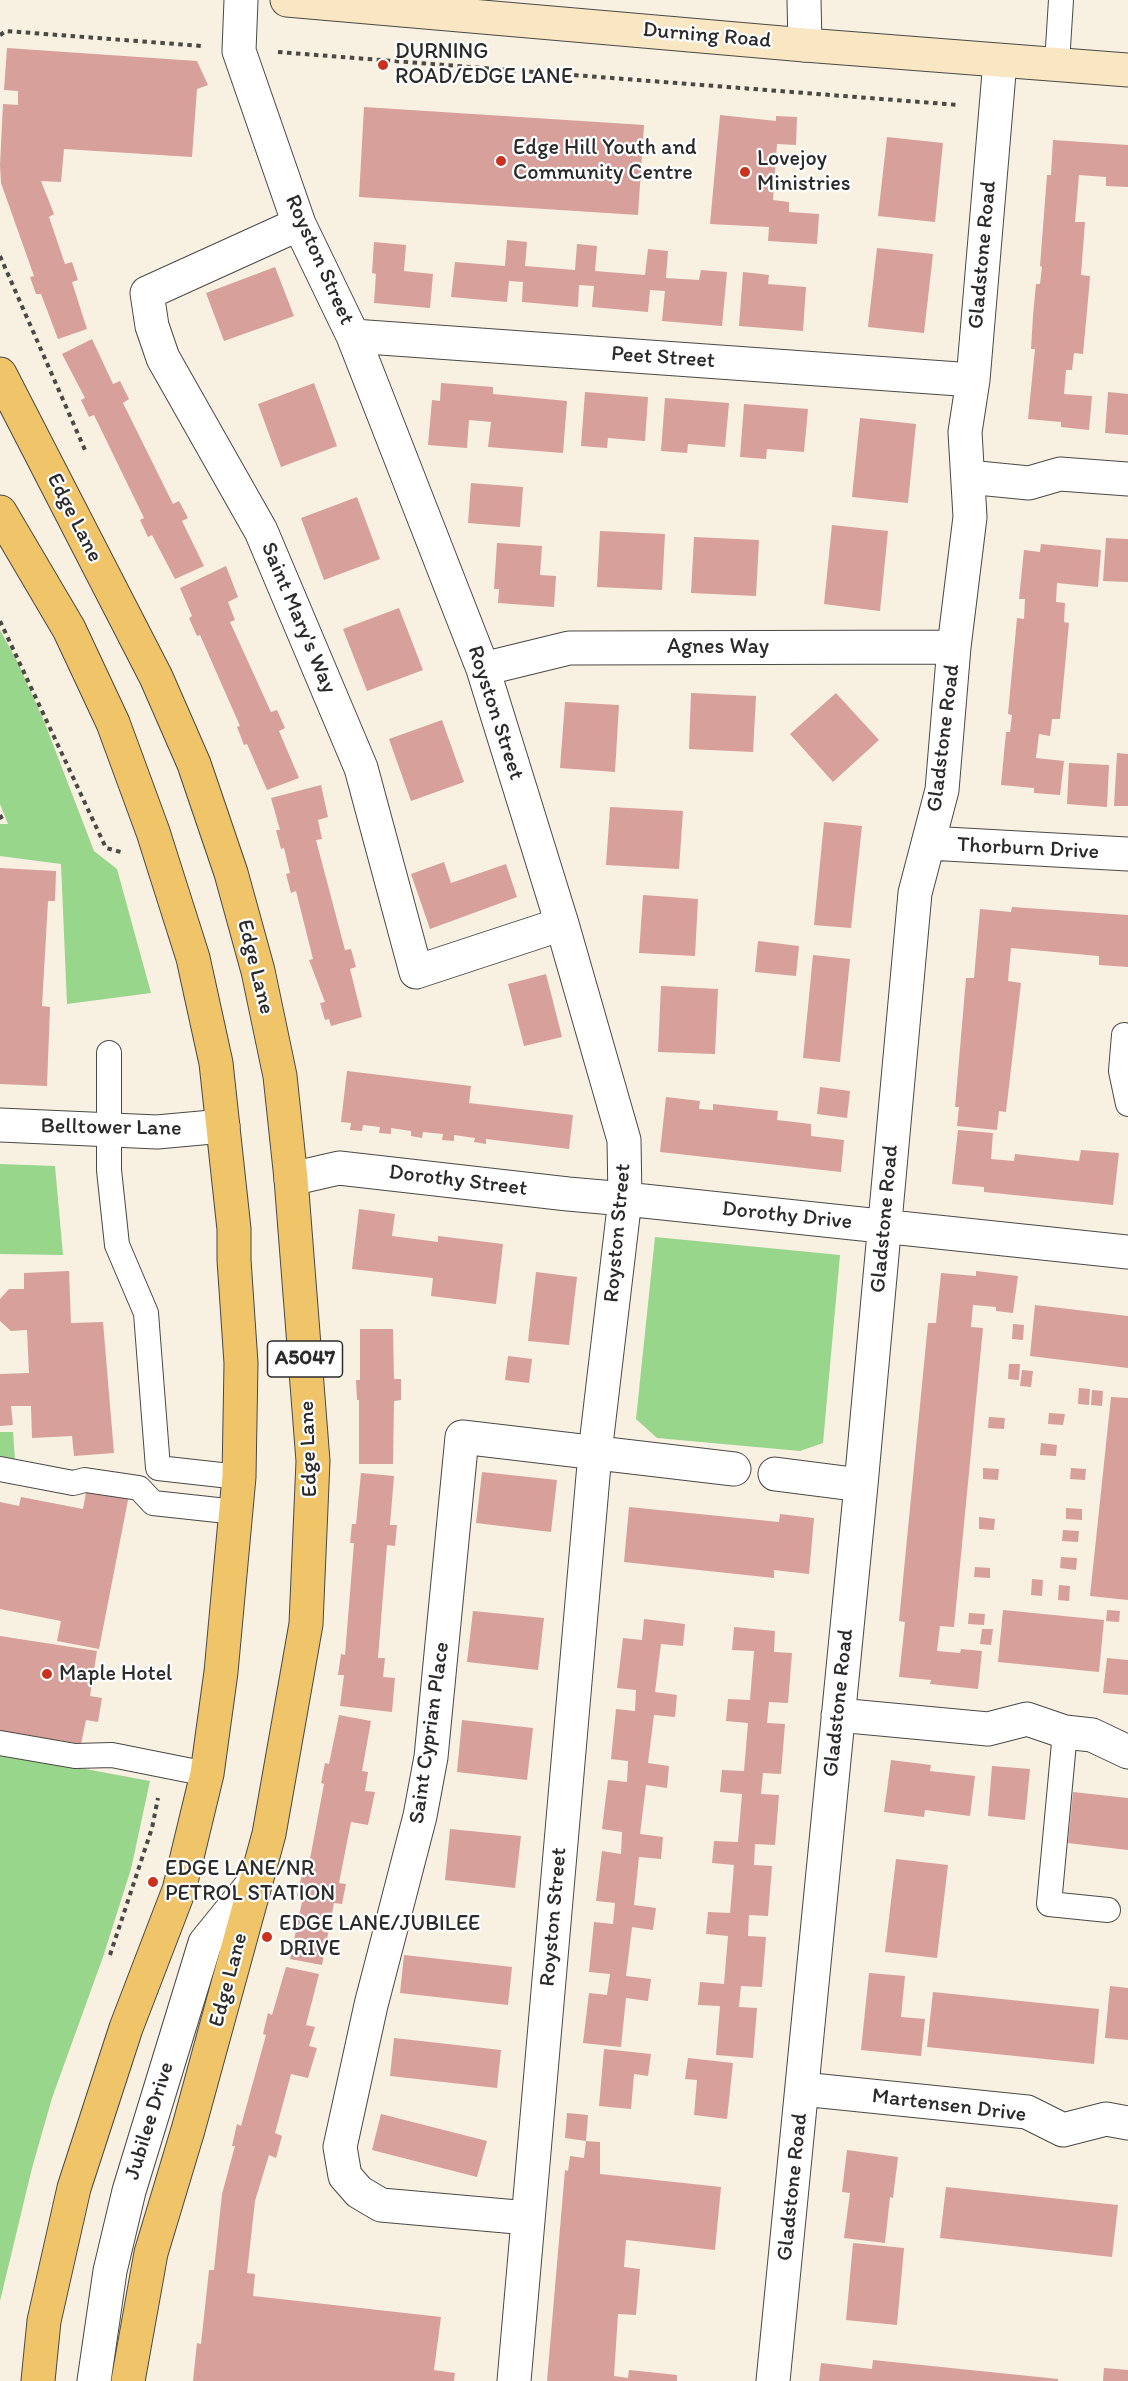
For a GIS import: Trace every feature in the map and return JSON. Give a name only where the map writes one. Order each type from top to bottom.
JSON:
[{"type":"highway","name":"Edge Lane","points":[[0,374],[156,677],[194,764],[231,873],[258,971],[280,1076],[291,1179],[313,1461],[307,1613],[269,1834],[188,2130],[151,2253],[128,2381]]},
{"type":"highway","name":"A5047","points":[[0,512],[69,629],[112,723],[149,821],[193,958],[216,1063],[234,1229],[241,1363],[239,1477],[221,1672],[207,1774],[179,1890],[126,2028],[74,2188],[44,2321],[38,2381]]},
{"type":"main road","name":"Durning Road","points":[[287,0],[805,45],[1128,70]]},
{"type":"street","name":"Royston Street","points":[[241,0],[239,51],[299,224],[353,336],[483,669],[562,924],[624,1140],[625,1198],[595,1453],[514,2381]]},
{"type":"street","points":[[804,0],[805,45]]},
{"type":"street","name":"Gladstone Road","points":[[773,2381],[861,1485],[915,893],[942,790],[954,647],[970,517],[965,432],[973,380],[1000,61]]},
{"type":"street","name":"Saint Mary's Way","points":[[299,224],[147,293],[152,326],[163,358],[261,531],[362,768],[416,972],[562,924]]},
{"type":"street","name":"Peet Street","points":[[353,336],[973,380]]},
{"type":"street","points":[[968,477],[1029,483],[1060,474],[1128,479]]},
{"type":"street","name":"Agnes Way","points":[[483,669],[569,648],[954,647]]},
{"type":"street","name":"Thorburn Drive","points":[[928,843],[1128,854]]},
{"type":"street","name":"Belltower Lane","points":[[0,1125],[157,1132],[222,1126]]},
{"type":"street","name":"Dorothy Street","points":[[291,1179],[339,1168],[568,1194],[625,1198]]},
{"type":"street","name":"Dorothy Drive","points":[[625,1198],[1128,1252]]},
{"type":"street","name":"Saint Cyprian Place","points":[[528,2218],[381,2205],[359,2192],[345,2176],[340,2147],[371,2005],[420,1816],[431,1757],[462,1437],[595,1453]]},
{"type":"street","points":[[595,1453],[734,1469]]},
{"type":"street","points":[[774,1474],[861,1485]]},
{"type":"street","points":[[838,1715],[988,1729],[1027,1719],[1065,1732],[1092,1735],[1128,1752]]},
{"type":"street","name":"Jubilee Drive","points":[[94,2381],[110,2271],[129,2191],[205,1944],[256,1880]]},
{"type":"street","name":"Martensen Drive","points":[[802,2089],[1027,2112],[1063,2130],[1106,2120],[1128,2122]]},
{"type":"lane","points":[[1057,63],[1061,0]]},
{"type":"lane","points":[[1125,1035],[1121,1071],[1128,1104]]},
{"type":"lane","points":[[110,1053],[109,1170],[117,1245],[146,1313],[158,1468],[239,1477]]},
{"type":"lane","points":[[0,1469],[73,1483],[86,1480],[139,1488],[153,1503],[236,1512]]},
{"type":"lane","points":[[1065,1732],[1049,1904],[1108,1910]]},
{"type":"lane","points":[[0,1743],[75,1756],[112,1755],[207,1774]]},
{"type":"path","points":[[0,35],[6,32],[207,46]]},
{"type":"path","points":[[278,51],[970,105]]},
{"type":"green space","points":[[0,630],[18,663],[44,721],[94,851],[117,869],[151,993],[67,1004],[61,864],[0,856],[0,824],[8,824],[0,804]]},
{"type":"green space","points":[[0,1164],[55,1166],[63,1255],[0,1254]]},
{"type":"green space","points":[[655,1237],[840,1255],[823,1443],[800,1451],[657,1438],[636,1419]]},
{"type":"green space","points":[[0,1432],[13,1432],[15,1459],[0,1456]]},
{"type":"green space","points":[[0,1753],[150,1781],[131,1869],[103,1957],[52,2098],[32,2168],[0,2301]]},
{"type":"building","points":[[7,48],[197,61],[208,85],[197,89],[192,157],[64,149],[61,182],[41,181],[54,214],[49,217],[65,264],[72,262],[78,280],[72,282],[87,329],[58,339],[41,294],[36,294],[30,277],[34,276],[1,183],[3,104],[18,105],[18,91],[4,90]]},
{"type":"building","name":"Edge Hill Youth and Community Centre","points":[[364,107],[644,125],[638,215],[359,197]]},
{"type":"building","name":"Lovejoy Ministries","points":[[720,115],[776,121],[776,116],[797,117],[796,145],[777,144],[773,200],[789,202],[789,212],[819,214],[817,244],[768,241],[769,227],[710,224]]},
{"type":"building","points":[[887,137],[943,143],[935,222],[878,216]]},
{"type":"building","points":[[1053,140],[1128,145],[1128,187],[1106,186],[1106,177],[1079,175],[1075,222],[1085,222],[1081,275],[1090,276],[1083,354],[1074,353],[1072,370],[1066,370],[1064,394],[1092,396],[1089,430],[1061,427],[1061,422],[1028,419],[1035,349],[1031,349],[1033,316],[1036,284],[1040,284],[1042,267],[1040,266],[1047,175],[1051,175]]},
{"type":"building","points":[[507,240],[527,242],[525,266],[575,270],[577,244],[597,246],[595,271],[645,275],[648,249],[668,251],[666,278],[699,280],[701,270],[727,272],[722,326],[662,321],[665,291],[650,290],[648,312],[592,307],[594,286],[579,285],[578,307],[522,302],[523,282],[509,281],[507,302],[451,297],[455,262],[505,266]]},
{"type":"building","points":[[374,242],[406,245],[404,271],[433,274],[430,308],[374,303],[376,274],[372,273]]},
{"type":"building","points":[[877,248],[933,254],[924,333],[868,327]]},
{"type":"building","points":[[275,267],[294,316],[224,341],[206,293]]},
{"type":"building","points":[[743,272],[769,275],[768,284],[806,287],[803,331],[739,326]]},
{"type":"building","points":[[92,339],[113,384],[120,381],[129,399],[123,403],[173,504],[179,501],[188,518],[182,521],[204,566],[175,579],[152,535],[148,537],[140,520],[144,518],[94,415],[89,417],[81,400],[85,398],[62,354]]},
{"type":"building","points":[[314,383],[337,446],[281,467],[258,404]]},
{"type":"building","points":[[441,383],[493,387],[493,394],[567,401],[563,453],[488,447],[491,422],[469,420],[467,448],[428,445],[432,400],[440,401]]},
{"type":"building","points":[[585,392],[648,397],[645,441],[608,438],[607,448],[581,446]]},
{"type":"building","points":[[1108,392],[1128,394],[1128,435],[1105,433]]},
{"type":"building","points":[[665,398],[729,403],[725,447],[688,444],[687,453],[661,451]]},
{"type":"building","points":[[744,404],[808,409],[804,452],[767,449],[766,459],[740,457]]},
{"type":"building","points":[[860,418],[916,424],[908,503],[852,497]]},
{"type":"building","points":[[471,483],[523,487],[520,527],[468,523]]},
{"type":"building","points":[[357,497],[380,559],[324,580],[301,518]]},
{"type":"building","points":[[832,525],[888,531],[880,611],[824,604]]},
{"type":"building","points":[[600,531],[665,534],[662,590],[597,587]]},
{"type":"building","points":[[694,537],[759,540],[756,596],[691,593]]},
{"type":"building","points":[[1106,538],[1128,539],[1128,582],[1103,581]]},
{"type":"building","points":[[497,543],[542,546],[540,575],[556,576],[554,607],[498,603],[499,589],[494,589]]},
{"type":"building","points":[[1041,544],[1101,550],[1098,587],[1057,583],[1056,602],[1065,603],[1064,622],[1069,623],[1060,719],[1052,719],[1050,736],[1039,734],[1036,758],[1064,761],[1060,795],[1034,793],[1034,788],[1001,785],[1006,732],[1010,732],[1012,715],[1008,714],[1017,618],[1024,619],[1025,599],[1019,599],[1024,550],[1040,552]]},
{"type":"building","points":[[226,566],[238,597],[228,602],[235,620],[230,622],[271,712],[277,710],[285,728],[279,731],[299,778],[267,790],[247,744],[244,745],[237,727],[240,726],[200,635],[197,636],[189,618],[192,616],[180,588]]},
{"type":"building","points":[[399,608],[423,670],[367,691],[343,629]]},
{"type":"building","points":[[691,693],[756,696],[753,752],[689,749]]},
{"type":"building","points":[[836,693],[879,740],[833,782],[790,734]]},
{"type":"building","points":[[565,702],[619,705],[615,772],[560,768]]},
{"type":"building","points":[[442,720],[464,782],[411,801],[389,739]]},
{"type":"building","points":[[1117,753],[1128,754],[1128,806],[1114,806]]},
{"type":"building","points":[[1069,763],[1109,765],[1107,807],[1067,804]]},
{"type":"building","points":[[321,785],[328,817],[318,820],[322,839],[316,840],[345,950],[351,949],[356,967],[350,969],[362,1017],[331,1026],[329,1019],[325,1020],[320,1003],[325,1002],[309,960],[313,959],[296,891],[291,893],[286,874],[290,873],[284,848],[281,849],[276,830],[280,830],[271,798]]},
{"type":"building","points":[[610,807],[683,811],[679,869],[606,865]]},
{"type":"building","points":[[824,822],[862,826],[851,928],[814,925]]},
{"type":"building","points":[[444,862],[451,883],[506,864],[517,897],[430,929],[411,874]]},
{"type":"building","points":[[0,868],[56,871],[55,901],[48,901],[42,1006],[50,1007],[47,1086],[0,1084]]},
{"type":"building","points":[[643,895],[698,899],[695,956],[639,953]]},
{"type":"building","points":[[1012,907],[1128,915],[1128,967],[1099,965],[1099,956],[1011,948],[1008,981],[1021,983],[1006,1112],[999,1111],[997,1130],[957,1126],[959,1107],[955,1107],[966,978],[974,978],[980,909],[1011,912]]},
{"type":"building","points":[[758,941],[799,946],[796,976],[755,972]]},
{"type":"building","points":[[813,955],[850,959],[840,1062],[803,1058]]},
{"type":"building","points":[[546,974],[562,1037],[524,1046],[508,984]]},
{"type":"building","points":[[661,986],[718,989],[715,1054],[658,1052]]},
{"type":"building","points":[[347,1071],[471,1086],[469,1103],[573,1115],[569,1149],[486,1139],[486,1144],[474,1142],[475,1138],[454,1135],[454,1141],[442,1140],[443,1134],[423,1132],[422,1138],[411,1136],[411,1131],[391,1128],[391,1134],[379,1133],[380,1127],[363,1125],[362,1131],[350,1130],[351,1123],[341,1122]]},
{"type":"building","points":[[820,1087],[850,1091],[847,1118],[817,1114]]},
{"type":"building","points":[[666,1097],[700,1101],[699,1109],[713,1110],[713,1104],[778,1111],[777,1120],[811,1124],[811,1136],[844,1140],[841,1172],[660,1152]]},
{"type":"building","points":[[958,1130],[993,1133],[991,1159],[1014,1161],[1015,1154],[1079,1161],[1081,1150],[1119,1153],[1113,1205],[984,1192],[984,1187],[952,1184]]},
{"type":"building","points":[[359,1209],[395,1214],[392,1236],[438,1242],[438,1236],[503,1244],[496,1304],[431,1296],[433,1278],[352,1269]]},
{"type":"building","points":[[69,1271],[71,1323],[103,1322],[114,1453],[74,1456],[72,1436],[32,1438],[31,1406],[11,1406],[13,1425],[0,1426],[0,1374],[29,1373],[27,1330],[11,1331],[0,1321],[0,1299],[9,1289],[24,1289],[24,1273]]},
{"type":"building","points":[[976,1271],[1018,1276],[1013,1313],[996,1311],[996,1307],[973,1305],[971,1327],[983,1328],[954,1627],[940,1626],[937,1651],[960,1653],[961,1649],[982,1651],[978,1689],[930,1684],[931,1680],[899,1677],[905,1622],[899,1621],[928,1323],[936,1323],[941,1273],[976,1276]]},
{"type":"building","points":[[536,1272],[577,1277],[569,1345],[528,1341]]},
{"type":"building","points":[[1035,1305],[1128,1316],[1128,1368],[1030,1356]]},
{"type":"building","points":[[1013,1324],[1024,1325],[1023,1340],[1012,1339]]},
{"type":"building","points":[[360,1329],[393,1329],[394,1379],[401,1379],[401,1400],[394,1401],[393,1464],[359,1464],[359,1400],[357,1400],[356,1380],[360,1380]]},
{"type":"building","points":[[508,1356],[532,1359],[529,1383],[505,1380]]},
{"type":"building","points":[[1009,1364],[1020,1364],[1019,1380],[1008,1379]]},
{"type":"building","points":[[1022,1370],[1033,1371],[1031,1387],[1020,1386]]},
{"type":"building","points":[[1079,1388],[1090,1389],[1089,1405],[1078,1404]]},
{"type":"building","points":[[1092,1390],[1103,1391],[1102,1406],[1091,1405]]},
{"type":"building","points":[[1111,1397],[1128,1398],[1128,1600],[1090,1596]]},
{"type":"building","points":[[1049,1413],[1065,1414],[1063,1425],[1048,1424]]},
{"type":"building","points":[[989,1417],[1005,1418],[1004,1429],[988,1428]]},
{"type":"building","points":[[1041,1443],[1057,1445],[1056,1456],[1040,1455]]},
{"type":"building","points":[[983,1468],[999,1469],[998,1480],[983,1479]]},
{"type":"building","points":[[1071,1468],[1086,1469],[1085,1480],[1070,1479]]},
{"type":"building","points":[[482,1472],[557,1480],[551,1532],[476,1523]]},
{"type":"building","points":[[361,1473],[394,1476],[390,1525],[397,1525],[395,1546],[387,1545],[378,1658],[385,1658],[383,1677],[395,1678],[392,1712],[340,1706],[344,1675],[338,1675],[341,1654],[345,1655],[354,1543],[350,1543],[352,1524],[356,1524]]},
{"type":"building","points":[[87,1487],[129,1495],[99,1649],[57,1641],[61,1621],[0,1609],[0,1502],[19,1506],[21,1497],[83,1509]]},
{"type":"building","points":[[629,1507],[779,1522],[780,1514],[814,1518],[809,1574],[774,1570],[774,1578],[624,1562]]},
{"type":"building","points":[[1066,1508],[1082,1509],[1082,1520],[1066,1519]]},
{"type":"building","points":[[979,1517],[995,1519],[994,1530],[979,1529]]},
{"type":"building","points":[[1063,1530],[1079,1531],[1078,1542],[1062,1541]]},
{"type":"building","points":[[1061,1557],[1077,1558],[1076,1570],[1060,1568]]},
{"type":"building","points":[[975,1567],[990,1568],[990,1578],[974,1577]]},
{"type":"building","points":[[1032,1579],[1043,1580],[1042,1596],[1031,1595]]},
{"type":"building","points":[[1059,1585],[1070,1586],[1069,1601],[1058,1600]]},
{"type":"building","points":[[1003,1610],[1104,1620],[1099,1672],[998,1662]]},
{"type":"building","points":[[1107,1610],[1120,1611],[1119,1622],[1106,1621]]},
{"type":"building","points":[[473,1611],[544,1618],[538,1670],[467,1662]]},
{"type":"building","points":[[969,1613],[985,1614],[984,1625],[968,1624]]},
{"type":"building","points":[[644,1619],[685,1624],[683,1646],[661,1644],[655,1692],[677,1695],[675,1717],[654,1715],[648,1763],[669,1766],[667,1788],[646,1785],[640,1834],[663,1837],[661,1859],[639,1857],[634,1905],[656,1908],[653,1930],[632,1927],[626,1976],[651,1979],[648,2001],[626,1998],[621,2047],[583,2043],[589,1993],[607,1995],[610,1974],[589,1972],[594,1922],[613,1924],[615,1903],[596,1901],[602,1851],[621,1854],[622,1832],[602,1829],[608,1780],[627,1782],[628,1761],[611,1759],[616,1709],[635,1711],[636,1690],[617,1688],[623,1638],[642,1640]]},
{"type":"building","points":[[734,1627],[775,1631],[774,1652],[792,1653],[788,1703],[769,1702],[767,1723],[785,1724],[781,1774],[763,1773],[761,1794],[779,1795],[775,1845],[755,1844],[754,1865],[772,1866],[768,1916],[749,1915],[748,1936],[766,1937],[762,1987],[741,1986],[739,2007],[757,2008],[753,2058],[716,2055],[720,2006],[698,2005],[700,1982],[724,1984],[728,1936],[706,1934],[708,1912],[730,1913],[734,1865],[712,1863],[714,1841],[738,1842],[742,1794],[720,1792],[722,1770],[744,1771],[748,1723],[726,1721],[728,1699],[750,1700],[754,1651],[732,1650]]},
{"type":"building","points":[[982,1629],[993,1629],[991,1645],[980,1644]]},
{"type":"building","name":"Maple Hotel","points":[[0,1636],[97,1651],[90,1696],[102,1698],[98,1722],[86,1720],[81,1744],[0,1731]]},
{"type":"building","points":[[1107,1658],[1128,1660],[1128,1695],[1103,1693]]},
{"type":"building","points":[[339,1715],[371,1721],[362,1771],[368,1772],[365,1791],[375,1792],[368,1825],[351,1822],[339,1883],[346,1884],[342,1904],[334,1903],[322,1965],[290,1959],[303,1897],[297,1896],[302,1874],[307,1875],[324,1784],[321,1783],[325,1763],[329,1764]]},
{"type":"building","points":[[462,1720],[533,1728],[527,1780],[457,1772]]},
{"type":"building","points":[[891,1760],[931,1765],[930,1771],[975,1776],[970,1816],[925,1810],[924,1817],[884,1812]]},
{"type":"building","points":[[992,1766],[1030,1769],[1025,1820],[988,1816]]},
{"type":"building","points":[[1073,1792],[1128,1798],[1128,1850],[1068,1843]]},
{"type":"building","points":[[450,1829],[521,1836],[515,1888],[445,1880]]},
{"type":"building","points":[[896,1859],[948,1865],[937,1958],[885,1952]]},
{"type":"building","points":[[404,1955],[512,1967],[508,2005],[400,1993]]},
{"type":"building","points":[[286,1967],[319,1974],[306,2025],[315,2027],[309,2046],[317,2048],[308,2078],[291,2074],[275,2133],[282,2136],[276,2158],[269,2155],[255,2201],[247,2273],[255,2274],[253,2296],[441,2317],[434,2370],[455,2373],[454,2381],[193,2381],[197,2343],[201,2344],[209,2270],[214,2270],[222,2194],[235,2146],[232,2146],[237,2124],[241,2126],[266,2035],[263,2034],[268,2013],[272,2015]]},
{"type":"building","points":[[869,1973],[905,1976],[901,2017],[925,2019],[921,2056],[861,2050]]},
{"type":"building","points":[[1110,1986],[1128,1988],[1128,2040],[1105,2038]]},
{"type":"building","points":[[933,1992],[1099,2009],[1094,2064],[927,2047]]},
{"type":"building","points":[[394,2038],[501,2050],[497,2088],[390,2076]]},
{"type":"building","points":[[604,2049],[651,2054],[648,2076],[634,2074],[631,2109],[599,2106]]},
{"type":"building","points":[[688,2058],[733,2063],[727,2119],[694,2115],[697,2080],[685,2079]]},
{"type":"building","points":[[567,2113],[588,2115],[586,2141],[565,2138]]},
{"type":"building","points":[[381,2114],[487,2141],[477,2177],[372,2150]]},
{"type":"building","points":[[586,2141],[600,2142],[600,2174],[721,2187],[715,2250],[626,2240],[624,2267],[640,2269],[636,2315],[618,2314],[614,2376],[628,2378],[629,2370],[677,2375],[677,2381],[547,2381],[565,2170],[568,2171],[570,2156],[584,2158]]},
{"type":"building","points":[[847,2150],[898,2157],[893,2198],[890,2197],[885,2243],[844,2238],[850,2193],[842,2192]]},
{"type":"building","points":[[946,2187],[1118,2205],[1112,2257],[940,2238]]},
{"type":"building","points":[[853,2243],[904,2248],[897,2325],[846,2320]]},
{"type":"building","points":[[873,2360],[1058,2379],[1058,2381],[819,2381],[821,2363],[872,2369]]},
{"type":"building","points":[[1104,2368],[1128,2370],[1128,2381],[1103,2381]]},
{"type":"place","name":"DURNING ROAD/EDGE LANE","points":[[383,65]]},
{"type":"place","name":"Edge Hill Youth and Community Centre","points":[[501,161]]},
{"type":"place","name":"Lovejoy Ministries","points":[[745,172]]},
{"type":"place","name":"Maple Hotel","points":[[47,1674]]},
{"type":"place","name":"EDGE LANE/NR PETROL STATION","points":[[153,1882]]},
{"type":"place","name":"EDGE LANE/JUBILEE DRIVE","points":[[267,1937]]}]
